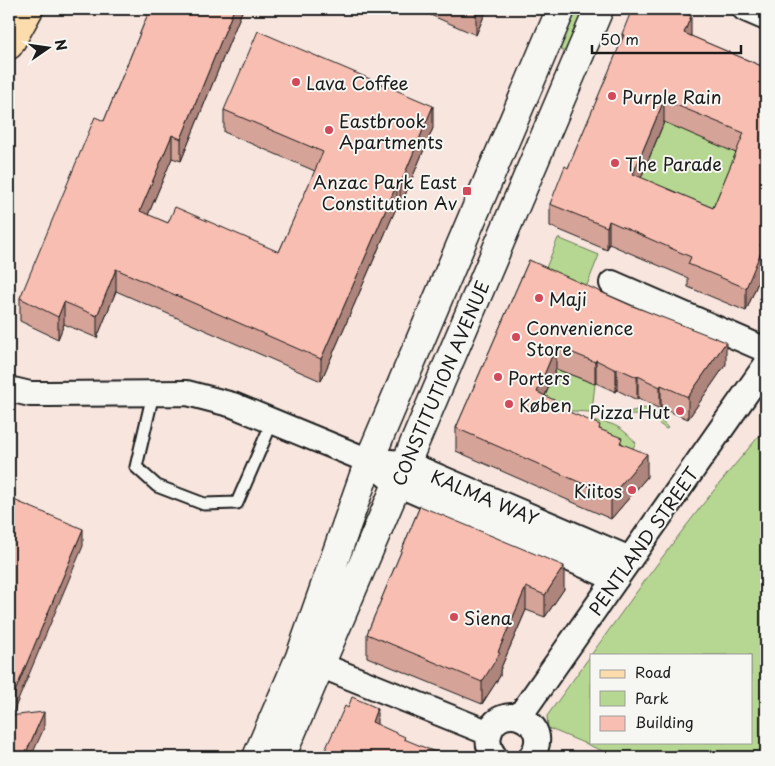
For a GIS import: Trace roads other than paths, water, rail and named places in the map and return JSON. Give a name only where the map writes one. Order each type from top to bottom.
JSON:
[{"type":"main road","points":[[9,45],[30,9]]},
{"type":"street","name":"CONSTITUTION AVENUE","points":[[257,757],[300,657],[369,461],[560,9]]},
{"type":"street","name":"CONSTITUTION AVENUE","points":[[281,757],[598,9]]},
{"type":"street","points":[[745,9],[766,18]]},
{"type":"street","points":[[612,282],[766,350]]},
{"type":"street","name":"PENTLAND STREET","points":[[519,717],[766,365]]},
{"type":"street","points":[[9,390],[30,394],[187,393],[234,405],[369,461]]},
{"type":"street","name":"KALMA WAY","points":[[369,461],[630,559]]},
{"type":"street","name":"KALMA WAY","points":[[401,473],[616,578]]},
{"type":"street","points":[[320,665],[489,733]]},
{"type":"street","points":[[494,757],[489,749],[489,733],[497,721],[504,717],[519,717],[526,720],[535,731],[536,756]]},
{"type":"lane","points":[[153,394],[136,467],[157,486],[204,504],[236,503],[272,422]]},
{"type":"place","name":"Lava Coffee","points":[[296,82]]},
{"type":"place","name":"Purple Rain","points":[[612,96]]},
{"type":"place","name":"Eastbrook Apartments","points":[[329,130]]},
{"type":"place","name":"The Parade","points":[[615,163]]},
{"type":"place","name":"Anzac Park East Constitution Av","points":[[467,191]]},
{"type":"place","name":"Maji","points":[[539,298]]},
{"type":"place","name":"Convenience Store","points":[[516,337]]},
{"type":"place","name":"Porters","points":[[498,377]]},
{"type":"place","name":"Køben","points":[[509,404]]},
{"type":"place","name":"Pizza Hut","points":[[680,411]]},
{"type":"place","name":"Kiitos","points":[[632,490]]},
{"type":"place","name":"Siena","points":[[454,617]]}]
